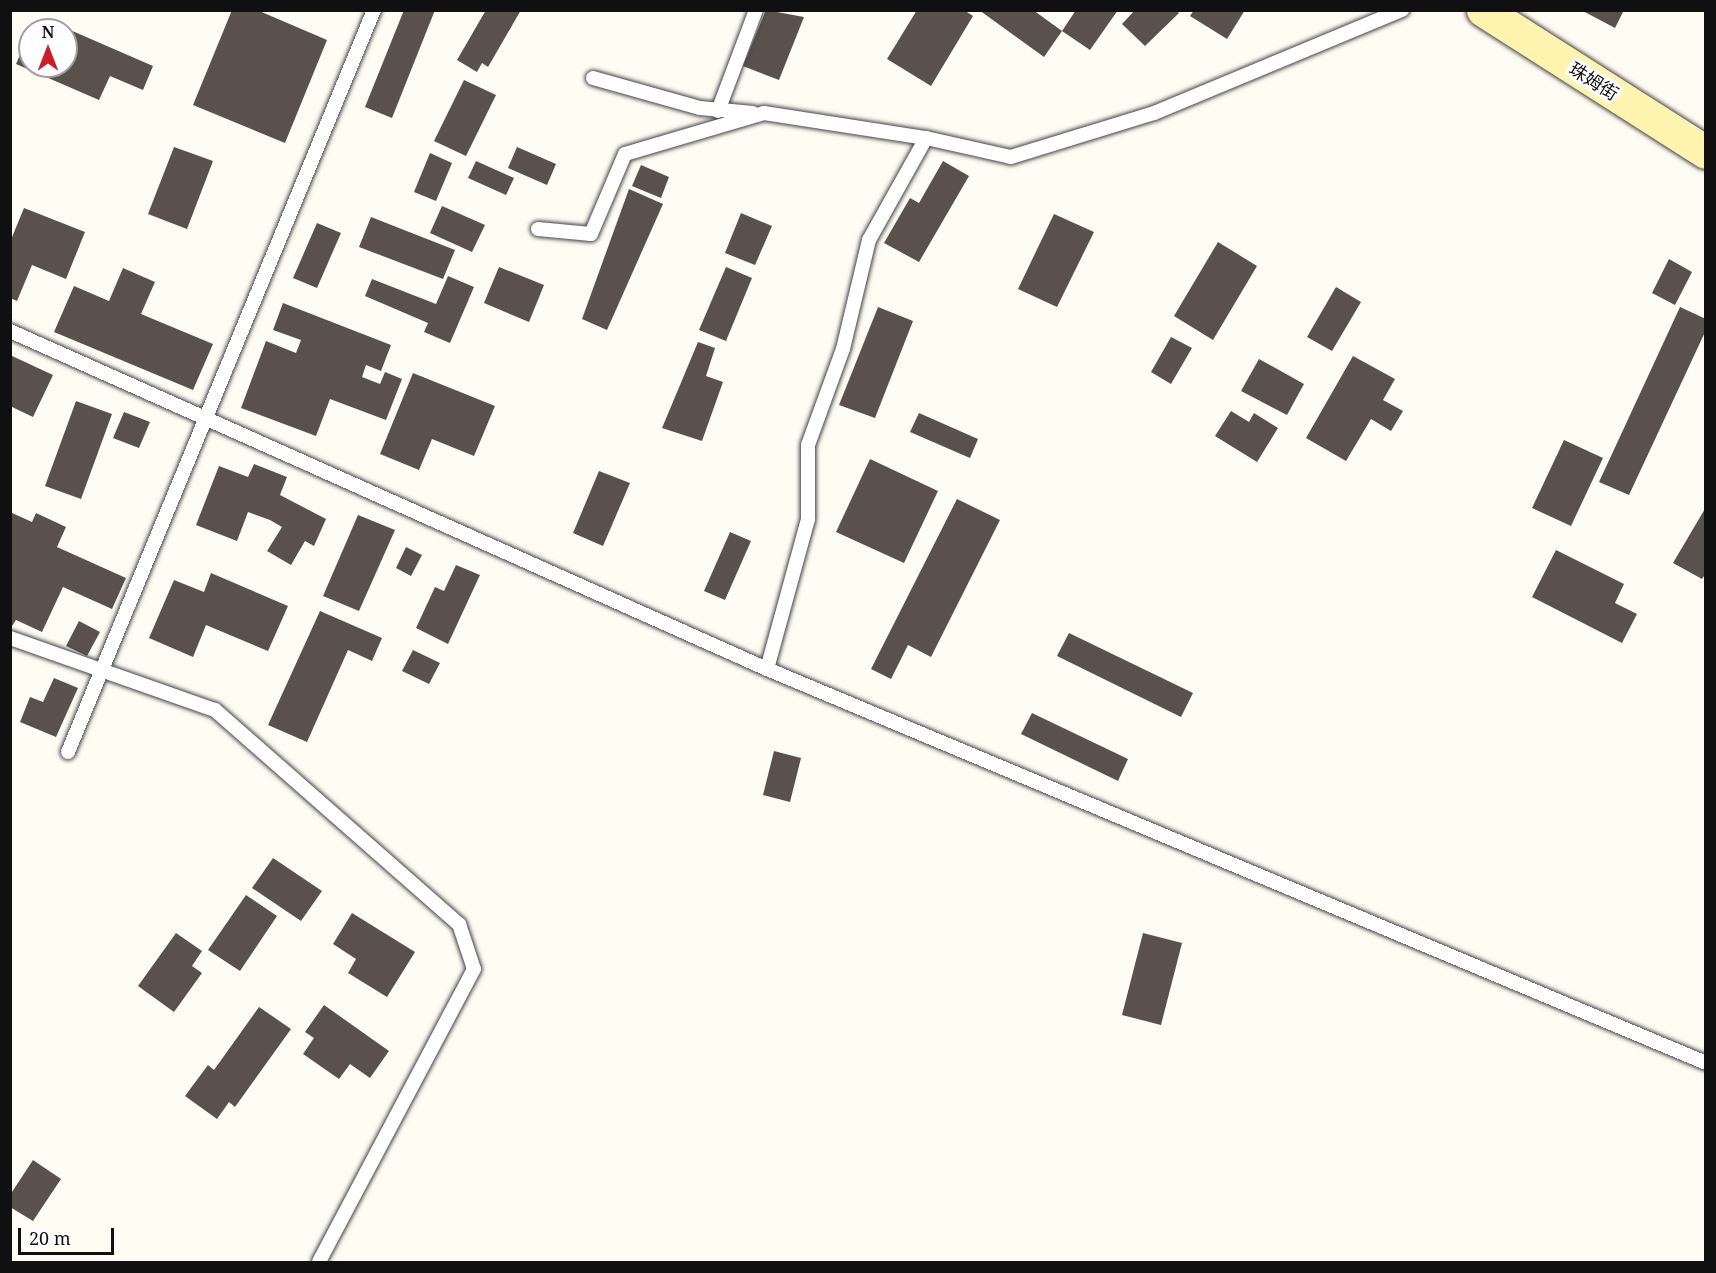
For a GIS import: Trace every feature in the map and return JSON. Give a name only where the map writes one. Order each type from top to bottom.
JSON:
[{"type":"main road","name":"珠姆街","points":[[1483,10],[1706,152]]},
{"type":"lane","points":[[68,752],[207,420],[374,10]]},
{"type":"lane","points":[[718,111],[756,10]]},
{"type":"lane","points":[[593,78],[718,111],[764,113],[926,138],[1011,157],[1154,113],[1402,10]]},
{"type":"lane","points":[[538,229],[591,234],[626,154],[764,113]]},
{"type":"lane","points":[[767,669],[808,519],[808,445],[843,349],[868,240],[926,138]]},
{"type":"lane","points":[[10,331],[767,669],[1706,1063]]},
{"type":"lane","points":[[10,638],[101,673],[215,710],[459,924],[474,969],[319,1263]]},
{"type":"building","points":[[232,10],[257,10],[327,40],[285,143],[193,105]]},
{"type":"building","points":[[404,10],[435,10],[392,118],[365,107]]},
{"type":"building","points":[[486,10],[521,10],[488,67],[482,63],[477,72],[457,60]]},
{"type":"building","points":[[766,10],[804,17],[779,80],[743,66]]},
{"type":"building","points":[[917,10],[964,10],[973,16],[931,86],[887,59]]},
{"type":"building","points":[[979,10],[1033,10],[1062,31],[1044,57]]},
{"type":"building","points":[[1076,10],[1118,10],[1090,50],[1062,31]]},
{"type":"building","points":[[1135,10],[1176,10],[1179,13],[1145,46],[1122,24]]},
{"type":"building","points":[[1194,10],[1245,10],[1227,39],[1190,16]]},
{"type":"building","points":[[1581,10],[1624,10],[1615,28]]},
{"type":"building","points":[[78,33],[153,66],[143,90],[110,76],[99,100],[48,78],[78,78]]},
{"type":"building","points":[[464,80],[496,95],[466,156],[434,141]]},
{"type":"building","points":[[174,147],[213,161],[187,229],[148,214]]},
{"type":"building","points":[[517,147],[556,164],[547,185],[508,168]]},
{"type":"building","points":[[430,153],[452,163],[436,201],[414,192]]},
{"type":"building","points":[[476,161],[514,178],[506,195],[468,178]]},
{"type":"building","points":[[943,161],[969,176],[919,262],[884,243],[910,198],[919,203]]},
{"type":"building","points":[[641,165],[669,177],[661,198],[632,186]]},
{"type":"building","points":[[629,189],[663,204],[607,330],[582,319]]},
{"type":"building","points":[[442,206],[485,225],[472,252],[430,233]]},
{"type":"building","points":[[24,208],[85,232],[66,279],[32,265],[17,301],[10,298],[10,242]]},
{"type":"building","points":[[741,213],[772,226],[755,265],[725,253]]},
{"type":"building","points":[[1054,214],[1094,232],[1057,307],[1018,289]]},
{"type":"building","points":[[371,217],[455,250],[443,279],[359,247]]},
{"type":"building","points":[[317,223],[341,233],[317,288],[293,278]]},
{"type":"building","points":[[1218,242],[1257,266],[1213,340],[1174,316]]},
{"type":"building","points":[[1669,259],[1692,272],[1675,305],[1652,293]]},
{"type":"building","points":[[499,267],[544,285],[529,322],[484,303]]},
{"type":"building","points":[[726,267],[752,278],[726,341],[699,330]]},
{"type":"building","points":[[123,268],[155,282],[141,314],[213,344],[193,390],[54,332],[74,286],[109,301]]},
{"type":"building","points":[[448,276],[474,287],[450,343],[424,332],[428,323],[365,296],[372,279],[436,304]]},
{"type":"building","points":[[1336,287],[1361,302],[1332,351],[1307,337]]},
{"type":"building","points":[[283,303],[391,345],[381,371],[366,365],[362,377],[380,384],[385,372],[402,379],[386,420],[330,399],[316,436],[241,408],[266,341],[296,353],[301,340],[273,330]]},
{"type":"building","points":[[878,307],[913,321],[875,418],[839,405]]},
{"type":"building","points":[[1680,307],[1706,319],[1706,330],[1629,495],[1599,482]]},
{"type":"building","points":[[1171,337],[1192,348],[1171,384],[1151,372]]},
{"type":"building","points":[[698,342],[715,348],[706,376],[723,382],[702,441],[662,428]]},
{"type":"building","points":[[10,355],[53,375],[33,417],[10,406]]},
{"type":"building","points":[[1353,356],[1395,379],[1383,400],[1403,411],[1391,431],[1371,419],[1346,461],[1306,438]]},
{"type":"building","points":[[1259,359],[1304,384],[1287,415],[1241,391]]},
{"type":"building","points":[[413,373],[495,406],[474,456],[432,439],[419,470],[380,454]]},
{"type":"building","points":[[76,401],[112,414],[81,499],[45,486]]},
{"type":"building","points":[[1231,411],[1249,422],[1254,413],[1278,428],[1257,462],[1215,436]]},
{"type":"building","points":[[124,412],[150,422],[139,448],[113,438]]},
{"type":"building","points":[[919,413],[978,439],[970,458],[910,432]]},
{"type":"building","points":[[1564,440],[1603,458],[1571,526],[1532,508]]},
{"type":"building","points":[[870,459],[938,491],[904,563],[836,532]]},
{"type":"building","points":[[254,464],[287,477],[280,495],[326,519],[314,546],[305,541],[291,565],[267,551],[282,527],[270,520],[248,512],[237,541],[196,525],[219,466],[248,477]]},
{"type":"building","points":[[599,471],[630,483],[603,546],[573,533]]},
{"type":"building","points":[[957,499],[1000,520],[931,657],[908,645],[891,679],[871,669]]},
{"type":"building","points":[[1706,507],[1706,573],[1702,579],[1673,563]]},
{"type":"building","points":[[10,512],[32,522],[36,513],[66,527],[57,547],[126,578],[112,609],[63,587],[42,632],[16,620],[10,629]]},
{"type":"building","points":[[358,515],[395,530],[359,611],[323,596]]},
{"type":"building","points":[[730,532],[751,541],[725,600],[704,591]]},
{"type":"building","points":[[406,547],[422,555],[411,576],[396,568]]},
{"type":"building","points":[[1556,550],[1624,584],[1615,603],[1637,614],[1622,643],[1532,597]]},
{"type":"building","points":[[456,565],[480,575],[448,644],[416,628],[435,587],[444,591]]},
{"type":"building","points":[[211,573],[288,606],[268,651],[206,625],[193,657],[149,638],[174,580],[204,592]]},
{"type":"building","points":[[320,611],[382,638],[372,661],[348,650],[307,742],[268,725]]},
{"type":"building","points":[[79,621],[100,632],[87,656],[66,646]]},
{"type":"building","points":[[1069,633],[1193,693],[1181,717],[1057,656]]},
{"type":"building","points":[[413,650],[440,663],[429,684],[402,671]]},
{"type":"building","points":[[54,678],[78,688],[56,737],[20,722],[30,697],[43,702]]},
{"type":"building","points":[[1032,713],[1128,759],[1118,781],[1021,734]]},
{"type":"building","points":[[774,751],[801,758],[790,802],[763,795]]},
{"type":"building","points":[[273,858],[322,891],[301,921],[252,888]]},
{"type":"building","points":[[246,895],[277,916],[240,971],[208,950]]},
{"type":"building","points":[[352,913],[415,952],[387,997],[348,973],[356,959],[333,944]]},
{"type":"building","points":[[176,933],[202,951],[192,966],[202,973],[174,1012],[138,986]]},
{"type":"building","points":[[1143,933],[1182,943],[1161,1025],[1122,1015]]},
{"type":"building","points":[[324,1005],[389,1051],[370,1078],[350,1064],[339,1079],[303,1054],[314,1038],[305,1032]]},
{"type":"building","points":[[259,1007],[291,1029],[235,1107],[229,1102],[217,1119],[185,1096],[208,1065],[214,1070]]},
{"type":"building","points":[[33,1160],[61,1179],[33,1221],[10,1207],[10,1195]]}]
